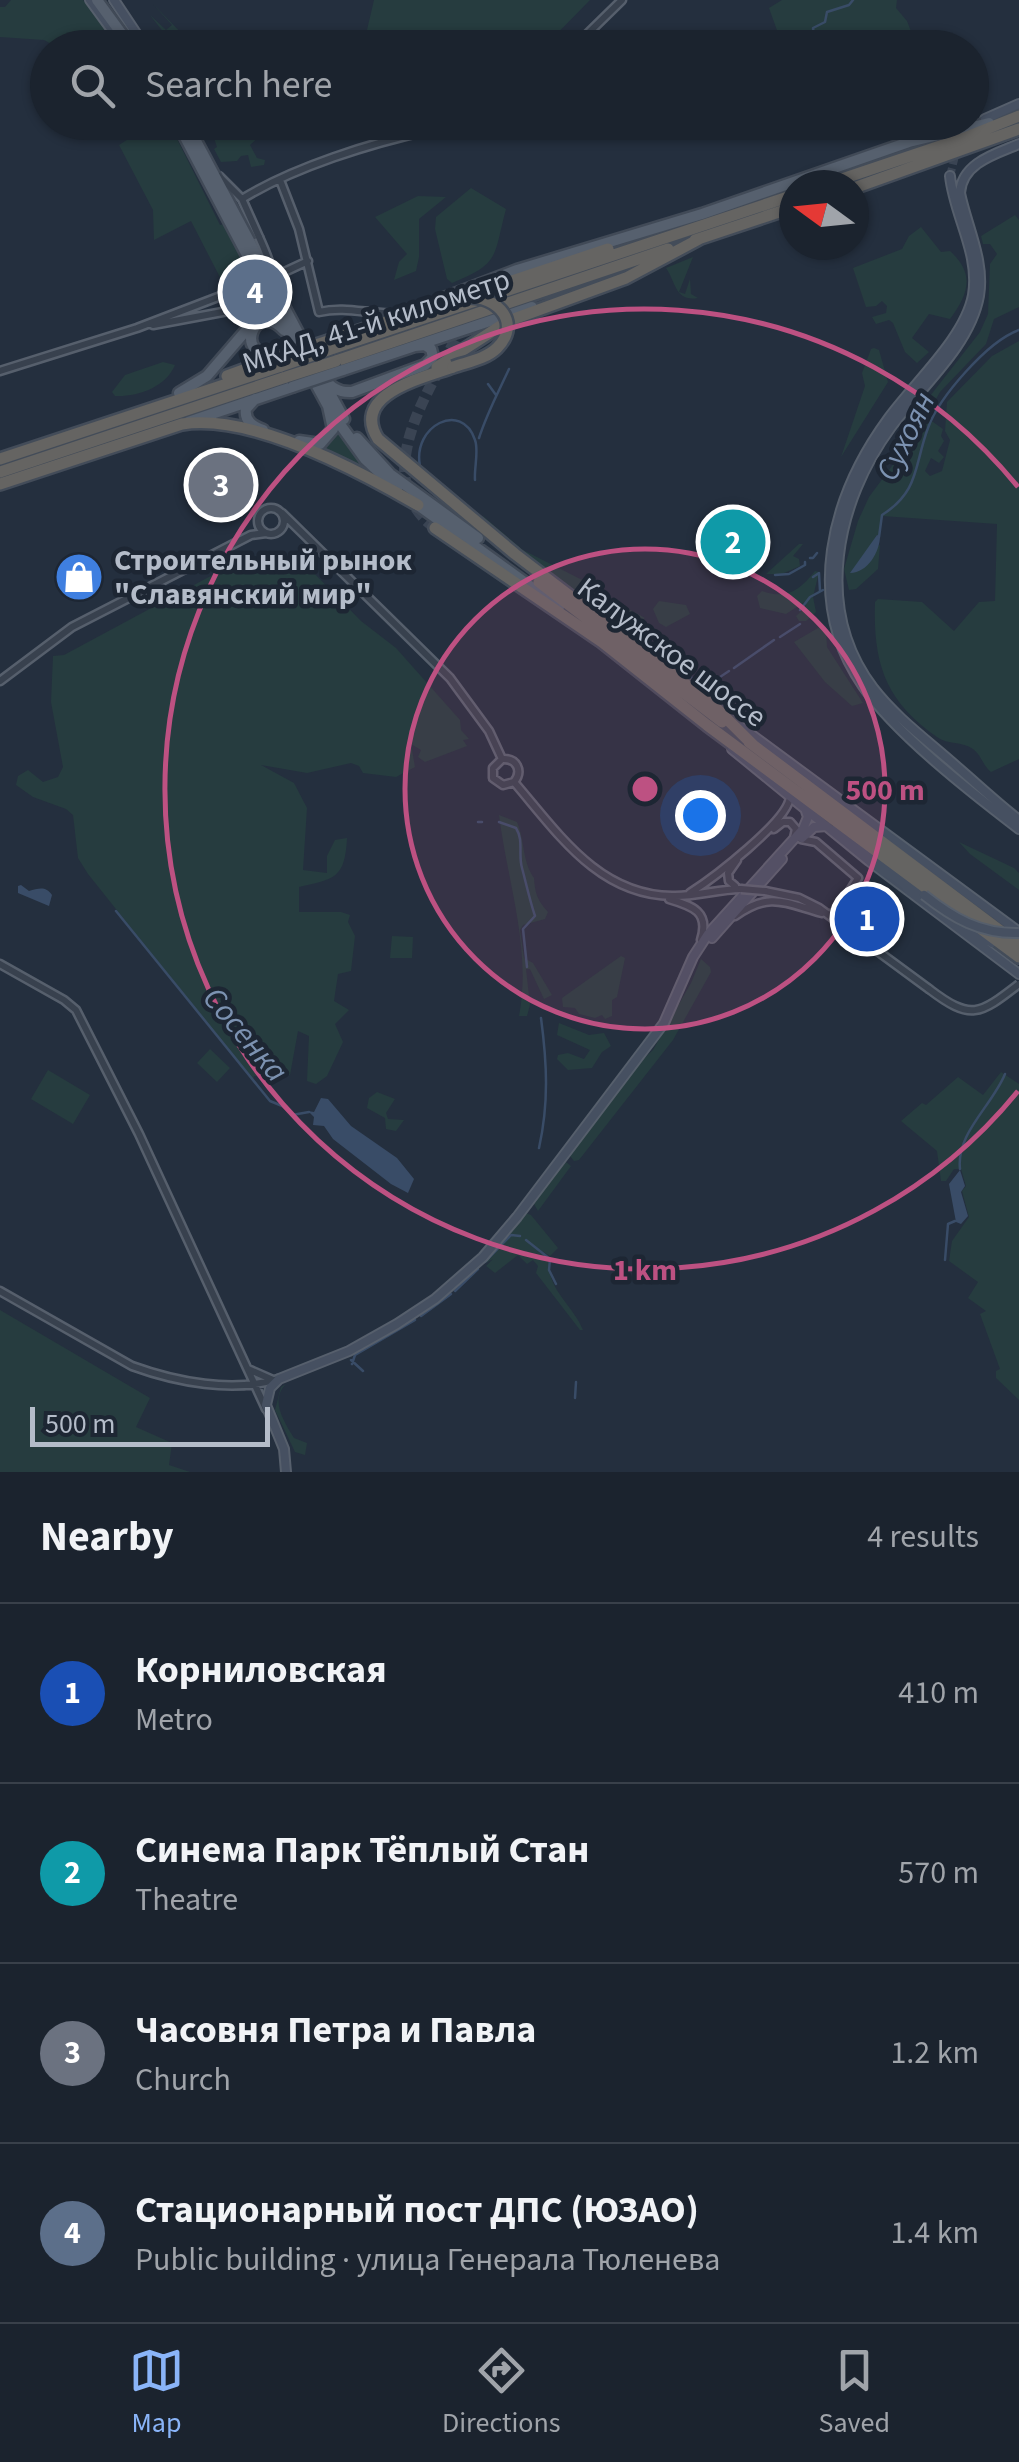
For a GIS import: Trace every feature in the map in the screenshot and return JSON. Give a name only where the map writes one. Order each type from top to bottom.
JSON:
[{"type":"highway","points":[[989,126],[1019,115]]},
{"type":"highway","points":[[869,183],[1019,130]]},
{"type":"highway","points":[[866,170],[949,140]]},
{"type":"highway","points":[[619,260],[779,200]]},
{"type":"highway","points":[[506,283],[644,238],[756,208]]},
{"type":"highway","points":[[619,260],[779,212]]},
{"type":"highway","points":[[452,502],[371,439],[365,421],[371,401],[389,386],[457,357],[508,321],[626,278],[702,238]]},
{"type":"highway","name":"МКАД, 41-й километр","points":[[333,352],[464,305],[619,260]]},
{"type":"highway","name":"МКАД, 41-й километр","points":[[55,441],[619,260]]},
{"type":"highway","points":[[0,459],[246,369],[281,366],[333,352],[433,307],[481,296],[496,303],[504,317],[505,333],[498,347],[490,354],[386,395],[373,408],[372,430],[382,444],[514,554],[713,706],[753,745]]},
{"type":"highway","name":"МКАД, 41-й километр","points":[[0,472],[148,423],[281,366]]},
{"type":"highway","points":[[0,484],[182,424],[208,421],[336,460],[420,502]]},
{"type":"highway","points":[[435,528],[602,642]]},
{"type":"highway","name":"Калужское шоссе","points":[[539,582],[753,745],[1019,937]]},
{"type":"highway","name":"Калужское шоссе","points":[[602,642],[827,820],[1019,958]]},
{"type":"main road","points":[[93,0],[116,30]]},
{"type":"main road","points":[[105,0],[129,30]]},
{"type":"main road","points":[[114,0],[132,30]]},
{"type":"main road","points":[[989,117],[1019,104]]},
{"type":"main road","points":[[989,122],[1019,115]]},
{"type":"main road","points":[[185,140],[262,285]]},
{"type":"main road","points":[[178,393],[207,376],[259,317],[267,302],[213,171],[196,140]]},
{"type":"main road","points":[[333,352],[400,312],[917,140]]},
{"type":"main road","points":[[1019,144],[966,172],[960,187],[979,271],[979,296],[973,316],[866,466],[842,530],[837,584],[846,637],[873,688],[913,729],[1019,820]]},
{"type":"main road","points":[[950,176],[972,261],[970,304],[956,333],[880,429],[853,478],[832,540],[830,599],[844,653],[875,703],[1019,829]]},
{"type":"main road","points":[[464,305],[517,270]]},
{"type":"main road","name":"Калужское шоссе","points":[[262,285],[283,306],[341,414],[372,456],[420,502],[539,582]]},
{"type":"main road","name":"Калужское шоссе","points":[[262,285],[328,406],[365,459],[602,642]]},
{"type":"main road","points":[[415,346],[590,289]]},
{"type":"main road","points":[[281,366],[252,345],[252,332],[259,323],[274,322],[295,342],[333,352],[425,344],[431,348],[428,363],[359,390],[338,391],[321,376]]},
{"type":"main road","points":[[295,342],[245,412],[252,425],[320,444],[331,433],[333,420],[328,406]]},
{"type":"main road","points":[[182,424],[255,400]]},
{"type":"main road","points":[[148,423],[235,406]]},
{"type":"main road","points":[[420,502],[514,554]]},
{"type":"main road","points":[[713,706],[1019,937]]},
{"type":"main road","points":[[708,725],[739,756],[805,808],[827,820],[924,894],[969,924],[1019,937]]},
{"type":"main road","points":[[681,989],[722,926],[797,839],[806,823],[805,808]]},
{"type":"main road","points":[[286,1472],[284,1449],[267,1410],[268,1392],[278,1380],[338,1356],[421,1310],[472,1268],[517,1216],[654,1037],[671,1012],[696,952],[797,839],[827,820]]},
{"type":"main road","points":[[827,820],[931,908],[1019,972]]},
{"type":"main road","points":[[931,908],[1019,958]]},
{"type":"street","points":[[591,30],[622,0]]},
{"type":"street","points":[[242,198],[360,148],[390,140]]},
{"type":"street","points":[[136,328],[254,306],[271,290],[274,272],[242,198],[213,171]]},
{"type":"street","points":[[280,180],[308,261],[319,312],[347,308],[378,314],[400,312]]},
{"type":"street","points":[[0,371],[262,285],[308,261]]},
{"type":"street","points":[[252,535],[266,509],[282,513],[450,678],[489,731],[502,759]]},
{"type":"street","points":[[278,532],[284,523],[282,513]]},
{"type":"street","points":[[258,521],[266,533]]},
{"type":"street","points":[[0,680],[72,627],[252,535],[286,528],[300,530]]},
{"type":"street","points":[[502,759],[517,765],[518,775],[514,782],[501,785],[494,778],[494,765],[502,759]]},
{"type":"street","points":[[514,782],[594,870],[627,888],[686,905],[703,917],[704,929],[696,952]]},
{"type":"street","points":[[684,896],[774,824],[790,805],[787,792]]},
{"type":"street","points":[[722,926],[752,905],[768,900],[829,915],[838,910],[858,877],[816,842],[797,839],[794,825],[783,822],[732,865],[729,881],[741,888]]},
{"type":"street","points":[[658,895],[684,896],[741,888],[799,898],[829,915],[960,1010],[988,1008],[1019,984]]},
{"type":"street","points":[[0,964],[76,1010],[144,1144],[267,1410]]},
{"type":"street","points":[[0,1291],[132,1366],[180,1380],[255,1384],[278,1380]]},
{"type":"street","points":[[247,1368],[278,1380]]},
{"type":"street","points":[[240,1384],[246,1380],[247,1368]]},
{"type":"green space","points":[[11,0],[83,0],[107,30],[30,30],[30,39],[0,37],[0,7]]},
{"type":"green space","points":[[374,0],[590,0],[561,30],[367,30]]},
{"type":"green space","points":[[782,0],[897,0],[896,8],[911,30],[777,30],[769,8]]},
{"type":"green space","points":[[127,140],[178,140],[220,225],[224,224],[250,278],[247,283],[226,289],[191,221],[154,240],[153,210],[119,145]]},
{"type":"green space","points":[[215,140],[256,140],[250,145],[257,158],[265,160],[264,165],[251,167],[248,155],[237,161],[221,162],[214,149]]},
{"type":"green space","points":[[471,188],[506,209],[496,248],[487,263],[452,283],[447,279],[435,229],[436,217]]},
{"type":"green space","points":[[418,196],[446,197],[419,219],[416,271],[394,280],[399,262],[407,254],[375,217]]},
{"type":"green space","points":[[1015,215],[1019,220],[1019,307],[994,319],[986,344],[940,392],[926,417],[943,429],[944,441],[938,451],[944,457],[939,463],[931,458],[925,471],[930,476],[942,471],[950,440],[945,431],[947,402],[992,356],[1019,341],[1019,759],[991,772],[973,749],[941,739],[919,723],[894,695],[886,679],[875,624],[878,599],[922,602],[954,631],[979,602],[995,601],[997,524],[882,516],[880,536],[867,552],[880,545],[878,569],[856,589],[849,590],[844,569],[869,497],[906,447],[923,405],[980,332],[988,314],[990,264],[997,254],[990,244],[983,244],[981,236]]},
{"type":"green space","points":[[921,227],[941,252],[950,251],[958,259],[966,284],[962,301],[950,319],[929,314],[912,338],[929,352],[917,363],[905,352],[893,323],[889,320],[876,324],[872,317],[886,313],[887,306],[882,301],[866,307],[853,268],[902,249],[909,236]]},
{"type":"green space","points":[[693,257],[679,292],[685,294],[690,279],[691,294],[698,298],[680,294],[666,268]]},
{"type":"green space","points":[[874,348],[879,350],[888,382],[841,457],[865,386],[862,373]]},
{"type":"green space","points":[[163,362],[175,365],[158,385],[133,395],[115,396],[112,392],[125,375]]},
{"type":"green space","points":[[335,426],[355,454],[380,480],[315,446]]},
{"type":"green space","points":[[483,516],[523,550],[608,593],[609,598],[645,618],[628,630],[483,521]]},
{"type":"green space","points":[[803,544],[793,556],[799,559],[800,566],[782,574],[766,574]]},
{"type":"green space","points":[[276,556],[305,564],[361,621],[396,648],[460,720],[461,730],[469,739],[463,740],[467,746],[425,762],[418,757],[421,750],[411,744],[415,767],[396,777],[363,773],[351,763],[307,773],[261,765],[294,783],[307,808],[303,870],[327,873],[327,856],[335,840],[347,838],[344,862],[335,875],[299,887],[299,912],[350,915],[348,922],[355,936],[351,971],[338,974],[334,1001],[349,1010],[335,1024],[343,1042],[327,1076],[316,1084],[307,1081],[309,1036],[298,1031],[290,1075],[275,1069],[266,1076],[254,1076],[253,1081],[88,874],[78,858],[73,815],[16,785],[18,776],[28,770],[43,782],[58,777],[63,767],[51,702],[53,656],[64,655],[246,557]]},
{"type":"green space","points":[[815,571],[819,572],[813,597],[816,612],[806,621],[799,621],[796,616],[805,608],[806,601],[786,614],[760,608],[757,596],[762,591],[792,592]]},
{"type":"green space","points":[[659,601],[686,605],[690,614],[666,627],[659,623],[653,609]]},
{"type":"green space","points":[[818,628],[826,630],[827,647],[863,703],[852,706],[825,682],[794,642]]},
{"type":"green space","points":[[499,815],[517,822],[537,896],[548,912],[545,919],[523,925],[520,930],[524,958],[533,963],[552,995],[544,999],[530,969],[526,969],[530,1005],[527,1016],[519,1016],[520,941]]},
{"type":"green space","points":[[959,842],[1014,868],[1019,873],[1019,890],[970,854]]},
{"type":"green space","points":[[392,936],[413,937],[412,958],[390,958]]},
{"type":"green space","points":[[621,956],[625,958],[617,997],[612,1000],[612,1016],[595,1018],[563,1007],[562,998]]},
{"type":"green space","points":[[701,959],[711,972],[673,1040],[579,1160],[574,1161],[571,1151],[636,1066],[653,1050]]},
{"type":"green space","points":[[559,1023],[589,1035],[604,1033],[611,1046],[592,1068],[568,1070],[557,1059],[558,1055],[568,1053],[584,1059],[590,1050],[557,1035]]},
{"type":"green space","points":[[210,1049],[230,1068],[217,1082],[197,1063]]},
{"type":"green space","points":[[48,1070],[90,1095],[73,1124],[31,1099]]},
{"type":"green space","points":[[1001,1072],[1019,1084],[1019,1400],[996,1378],[1000,1369],[980,1314],[986,1311],[968,1298],[978,1282],[949,1261],[952,1241],[969,1217],[961,1169],[954,1169],[946,1181],[941,1181],[937,1151],[901,1121],[958,1077],[983,1095]]},
{"type":"green space","points":[[377,1092],[395,1099],[386,1113],[388,1119],[404,1120],[396,1131],[386,1129],[385,1118],[367,1108],[369,1098]]},
{"type":"green space","points":[[566,1162],[571,1166],[538,1211],[534,1204],[546,1187],[535,1198]]},
{"type":"green space","points":[[525,1213],[558,1248],[550,1256],[527,1242],[549,1260],[556,1289],[583,1330],[536,1273],[538,1266],[533,1260],[527,1264],[518,1255],[495,1273],[486,1266],[493,1259],[486,1263],[485,1260]]},
{"type":"green space","points":[[0,1310],[150,1398],[136,1427],[172,1443],[169,1465],[190,1472],[0,1472]]},
{"type":"green space","points":[[286,1384],[279,1397],[280,1410],[294,1438],[307,1443],[305,1455],[295,1452],[275,1410],[281,1387]]},
{"type":"water","points":[[877,535],[879,542],[872,560],[850,573]]},
{"type":"water","points":[[21,885],[29,891],[47,890],[52,895],[49,906],[18,893]]},
{"type":"water","points":[[321,1098],[328,1099],[351,1126],[397,1158],[414,1179],[408,1193],[333,1139],[324,1126],[313,1125],[314,1117],[308,1111],[314,1112]]},
{"type":"water","points":[[960,1170],[968,1216],[961,1224],[956,1222],[949,1184]]},
{"type":"waterway","points":[[813,30],[825,22],[827,12],[853,0]]},
{"type":"waterway","name":"Сухоян","points":[[879,537],[882,515],[910,487],[928,428],[942,401],[979,358],[1019,330]]},
{"type":"waterway","points":[[479,438],[509,369]]},
{"type":"waterway","points":[[488,384],[496,395]]},
{"type":"waterway","points":[[420,466],[423,439],[430,430],[450,420],[460,422],[469,428],[475,440],[475,480]]},
{"type":"waterway","points":[[810,558],[817,553]]},
{"type":"waterway","points":[[775,575],[789,574],[805,562]]},
{"type":"waterway","points":[[813,577],[819,573],[820,591]]},
{"type":"waterway","points":[[800,610],[810,597],[823,590]]},
{"type":"waterway","points":[[780,637],[800,624]]},
{"type":"waterway","points":[[734,668],[774,640]]},
{"type":"waterway","points":[[661,651],[682,670]]},
{"type":"waterway","points":[[685,673],[705,687],[729,671]]},
{"type":"waterway","points":[[499,822],[516,828],[518,833],[521,863],[535,916],[523,929],[527,967]]},
{"type":"waterway","name":"Сосенка","points":[[116,911],[270,1101],[287,1108],[292,1115],[309,1112]]},
{"type":"waterway","points":[[539,1148],[546,1083],[541,1018]]},
{"type":"waterway","points":[[960,1169],[960,1156],[969,1132],[1005,1074]]},
{"type":"waterway","points":[[945,1260],[948,1224],[955,1221]]},
{"type":"waterway","points":[[485,1262],[511,1235],[520,1236]]},
{"type":"waterway","name":"Сосенка","points":[[526,1240],[550,1259],[549,1270],[556,1284]]},
{"type":"waterway","points":[[455,1291],[478,1269]]},
{"type":"waterway","points":[[421,1316],[451,1294]]},
{"type":"waterway","points":[[352,1364],[355,1355],[415,1320]]},
{"type":"waterway","points":[[351,1360],[363,1371]]},
{"type":"waterway","name":"Сосенка","points":[[575,1398],[576,1382]]},
{"type":"tunnel","points":[[950,176],[956,152]]},
{"type":"tunnel","points":[[435,528],[415,507],[406,483],[405,457],[423,402],[462,327]]},
{"type":"place","name":"Стационарный пост ДПС (ЮЗАО)","points":[[255,292]]},
{"type":"place","name":"Часовня Петра и Павла","points":[[221,485]]},
{"type":"place","name":"Синема Парк Тёплый Стан","points":[[733,542]]},
{"type":"place","name":"Строительный рынок \"Славянский мир\"","points":[[79,577]]},
{"type":"place","name":"Корниловская","points":[[867,919]]}]
